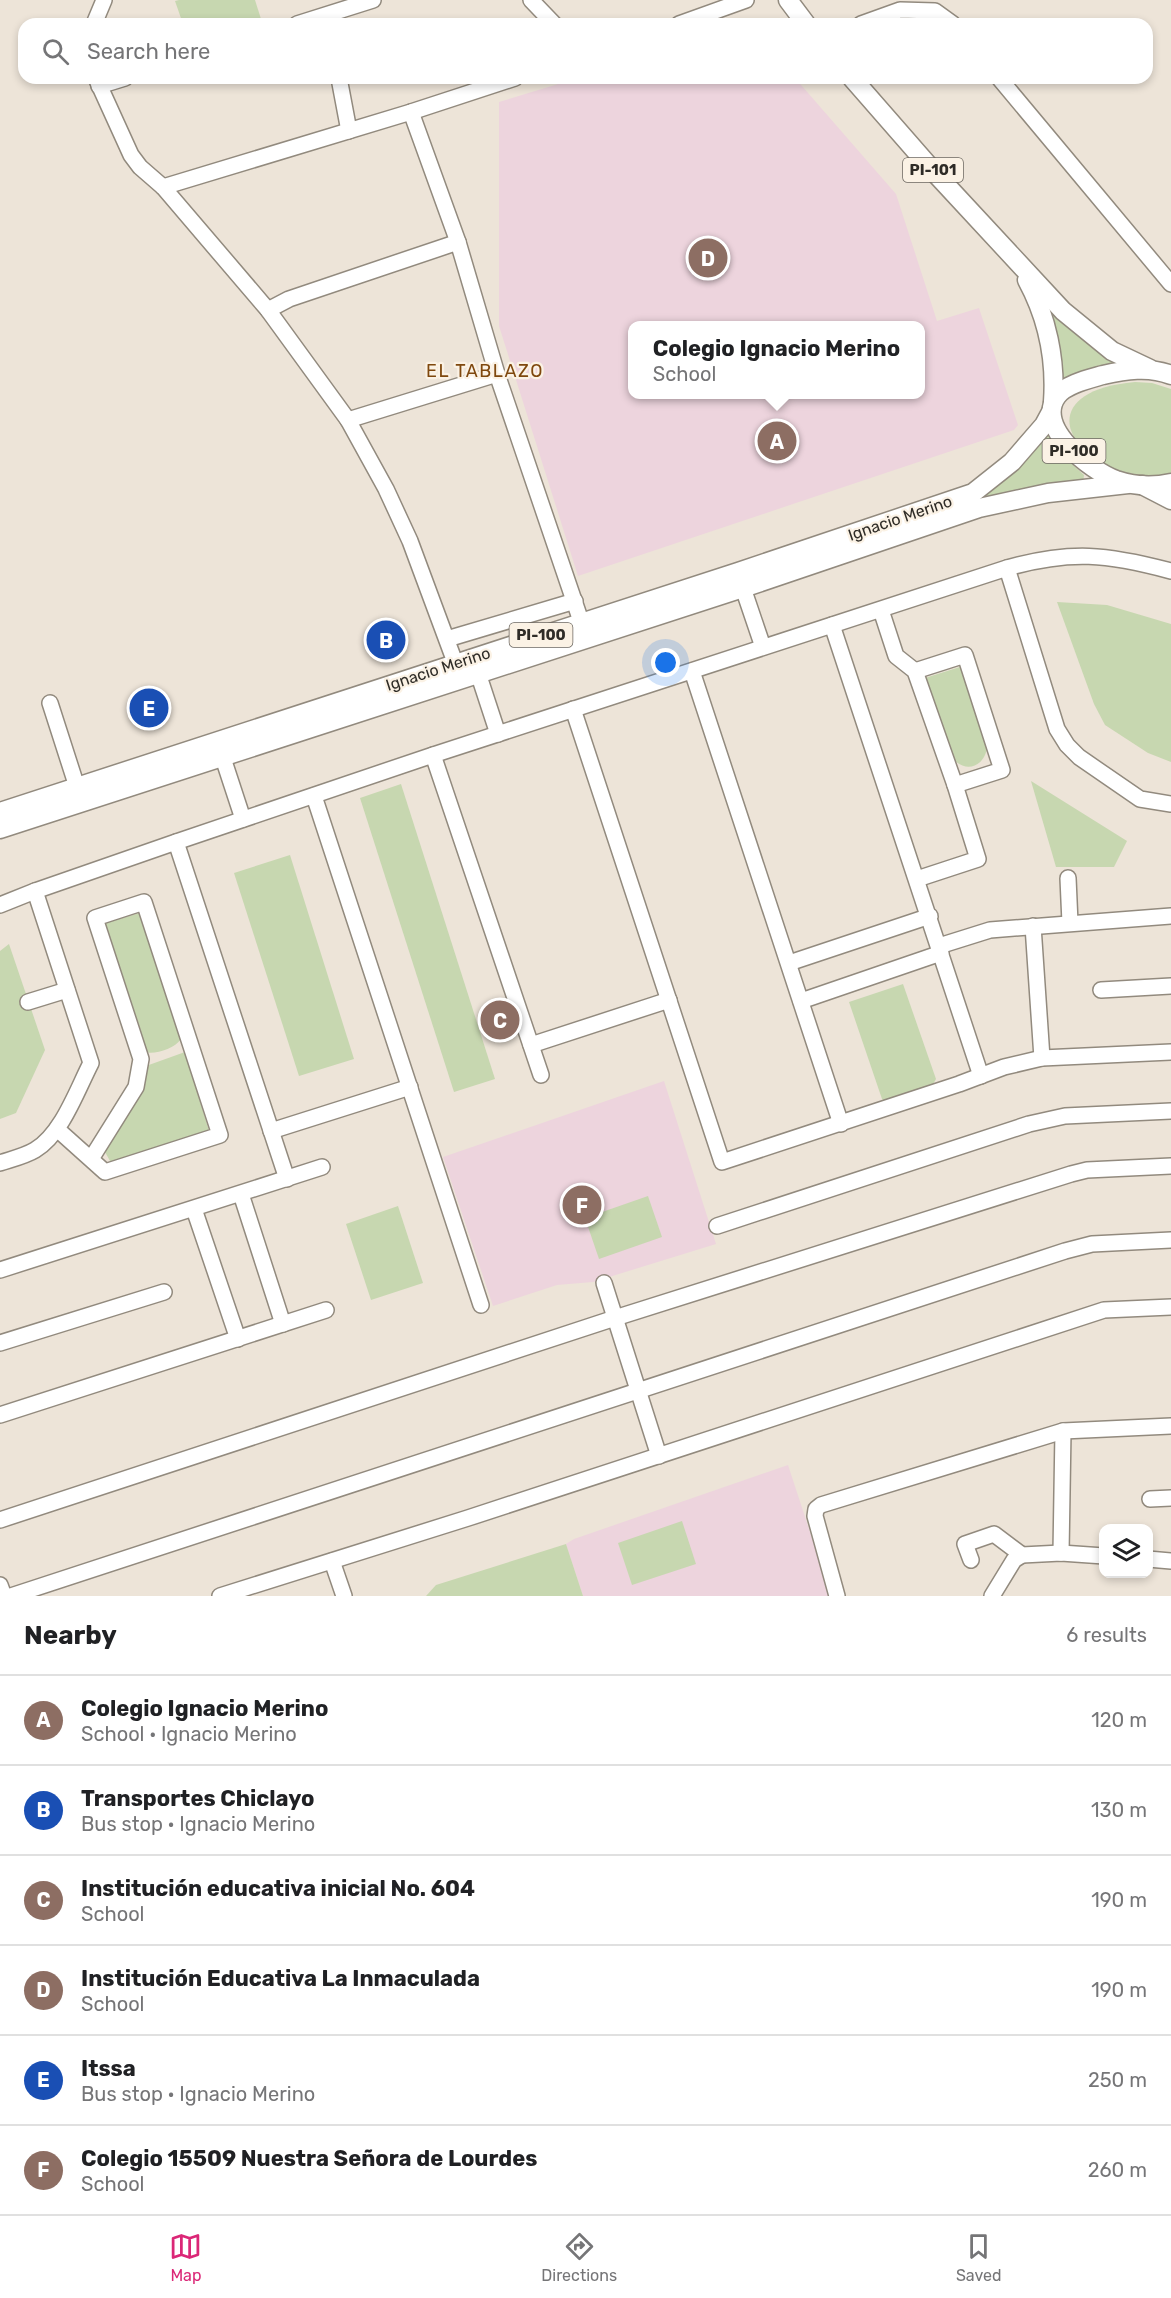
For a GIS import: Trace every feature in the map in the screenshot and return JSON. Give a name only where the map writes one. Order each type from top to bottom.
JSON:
[{"type":"main road","points":[[788,0],[802,18]]},
{"type":"main road","name":"PI-101","points":[[857,84],[1015,260],[1063,310],[1112,351],[1164,371]]},
{"type":"main road","name":"PI-101","points":[[1015,260],[1037,301],[1052,349],[1055,375],[1052,407]]},
{"type":"main road","name":"PI-100","points":[[1164,371],[1131,370],[1096,377],[1064,390],[1052,407],[1054,423],[1061,437],[1083,461],[1097,471],[1171,500]]},
{"type":"main road","name":"Ignacio Merino","points":[[0,812],[465,671],[584,630],[738,572],[973,493],[1012,462],[1044,425],[1052,407]]},
{"type":"main road","name":"PI-100","points":[[1134,484],[1171,483]]},
{"type":"main road","name":"Ignacio Merino","points":[[743,588],[979,508],[1048,493],[1134,484]]},
{"type":"main road","name":"PI-100","points":[[0,829],[223,758],[584,630],[743,588]]},
{"type":"street","points":[[96,18],[104,0]]},
{"type":"street","points":[[326,13],[373,0]]},
{"type":"street","points":[[531,0],[548,18]]},
{"type":"street","points":[[695,18],[744,0]]},
{"type":"street","points":[[878,18],[900,10],[912,10],[935,11],[945,18]]},
{"type":"street","points":[[99,84],[131,155],[140,167],[163,187],[268,310],[348,420],[386,489],[410,541],[447,639],[498,734]]},
{"type":"street","points":[[340,84],[349,131]]},
{"type":"street","points":[[163,187],[496,84]]},
{"type":"street","points":[[1004,84],[1171,284]]},
{"type":"street","points":[[411,112],[458,242],[497,374],[584,630]]},
{"type":"street","points":[[268,310],[289,299],[458,242]]},
{"type":"street","points":[[348,420],[497,374]]},
{"type":"street","points":[[0,905],[176,842],[433,755],[1007,568],[1053,557],[1080,555],[1111,557],[1171,572]]},
{"type":"street","points":[[1007,568],[1057,729],[1066,745],[1079,757],[1140,799],[1171,804]]},
{"type":"street","points":[[743,588],[763,647]]},
{"type":"street","points":[[447,639],[574,601]]},
{"type":"street","points":[[881,610],[896,656],[915,670],[978,859],[917,879]]},
{"type":"street","points":[[832,625],[981,1076]]},
{"type":"street","points":[[915,670],[965,655],[1002,770],[955,785]]},
{"type":"street","points":[[692,671],[841,1124]]},
{"type":"street","points":[[50,703],[77,787]]},
{"type":"street","points":[[573,709],[722,1162],[841,1124],[1004,1067],[1042,1058],[1171,1052]]},
{"type":"street","points":[[433,755],[541,1075]]},
{"type":"street","points":[[223,758],[243,819]]},
{"type":"street","points":[[314,796],[480,1305]]},
{"type":"street","points":[[176,842],[287,1179]]},
{"type":"street","points":[[1068,879],[1070,923]]},
{"type":"street","points":[[0,1163],[35,1149],[48,1140],[57,1129],[91,1063],[35,891]]},
{"type":"street","points":[[57,1129],[105,1172],[220,1135],[144,902],[95,918],[141,1059],[136,1087],[91,1159]]},
{"type":"street","points":[[789,963],[930,916]]},
{"type":"street","points":[[801,1001],[990,930],[1171,916]]},
{"type":"street","points":[[1033,927],[1042,1058]]},
{"type":"street","points":[[1101,990],[1171,986]]},
{"type":"street","points":[[28,1002],[67,990]]},
{"type":"street","points":[[531,1045],[669,1000]]},
{"type":"street","points":[[271,1131],[410,1087]]},
{"type":"street","points":[[717,1226],[1029,1124],[1065,1116],[1171,1111]]},
{"type":"street","points":[[0,1520],[615,1318],[1071,1174],[1087,1170],[1171,1166]]},
{"type":"street","points":[[0,1270],[322,1167]]},
{"type":"street","points":[[241,1194],[283,1324]]},
{"type":"street","points":[[194,1209],[238,1339]]},
{"type":"street","points":[[11,1596],[1065,1251],[1092,1244],[1171,1240]]},
{"type":"street","points":[[604,1283],[659,1456]]},
{"type":"street","points":[[0,1343],[164,1292]]},
{"type":"street","points":[[220,1596],[659,1456],[1104,1310],[1171,1307]]},
{"type":"street","points":[[0,1415],[326,1310]]},
{"type":"street","points":[[837,1596],[815,1516],[816,1509],[821,1505],[1063,1431],[1171,1426]]},
{"type":"street","points":[[1060,1553],[1063,1431]]},
{"type":"street","points":[[1150,1499],[1171,1498]]},
{"type":"street","points":[[971,1560],[965,1544],[994,1534],[1022,1555]]},
{"type":"street","points":[[992,1596],[1014,1560],[1022,1555],[1060,1553],[1099,1556]]},
{"type":"street","points":[[1153,1559],[1171,1561]]},
{"type":"street","points":[[332,1561],[344,1596]]},
{"type":"street","points":[[0,1585],[4,1596]]},
{"type":"shaded area","points":[[558,84],[800,84],[896,194],[937,321],[979,308],[1018,425],[1014,430],[578,576],[499,326],[499,102]]},
{"type":"shaded area","points":[[664,1081],[716,1244],[593,1282],[557,1285],[493,1306],[443,1157]]},
{"type":"shaded area","points":[[788,1465],[831,1596],[583,1596],[566,1544],[574,1539]]},
{"type":"green space","points":[[255,0],[261,18],[181,18],[175,1]]},
{"type":"green space","points":[[1047,301],[1115,358],[1117,364],[1064,382]]},
{"type":"green space","points":[[1135,382],[1152,383],[1171,389],[1171,475],[1139,475],[1111,468],[1089,454],[1074,438],[1069,420],[1076,403],[1098,390]]},
{"type":"green space","points":[[1048,431],[1071,463],[1084,475],[1083,484],[981,502],[979,497],[1008,476]]},
{"type":"green space","points":[[1057,602],[1107,605],[1171,624],[1171,762],[1148,753],[1105,725],[1094,704]]},
{"type":"green space","points":[[963,666],[987,749],[978,764],[968,767],[953,759],[925,678]]},
{"type":"green space","points":[[1031,781],[1127,841],[1114,867],[1056,867]]},
{"type":"green space","points":[[401,784],[495,1079],[454,1092],[360,798]]},
{"type":"green space","points":[[290,855],[354,1059],[299,1076],[234,873]]},
{"type":"green space","points":[[140,913],[181,1039],[169,1048],[153,1053],[144,1052],[141,1031],[105,923]]},
{"type":"green space","points":[[9,944],[45,1050],[16,1113],[0,1119],[0,951]]},
{"type":"green space","points":[[903,984],[936,1079],[931,1088],[888,1103],[882,1099],[849,1002]]},
{"type":"green space","points":[[185,1052],[209,1131],[110,1161],[105,1152],[145,1085],[146,1066]]},
{"type":"green space","points":[[648,1196],[662,1237],[599,1259],[585,1218]]},
{"type":"green space","points":[[398,1206],[423,1283],[371,1300],[346,1224]]},
{"type":"green space","points":[[682,1521],[696,1564],[632,1585],[618,1543]]},
{"type":"green space","points":[[566,1544],[583,1596],[426,1596],[436,1585]]},
{"type":"place","name":"Institución Educativa La Inmaculada","points":[[708,258]]},
{"type":"place","name":"Colegio Ignacio Merino","points":[[777,441]]},
{"type":"place","name":"Transportes Chiclayo","points":[[386,640]]},
{"type":"place","name":"Itssa","points":[[149,708]]},
{"type":"place","name":"Institución educativa inicial No. 604","points":[[500,1020]]},
{"type":"place","name":"Colegio 15509 Nuestra Señora de Lourdes","points":[[582,1205]]},
{"type":"district","name":"EL TABLAZO","points":[[485,371]]}]
